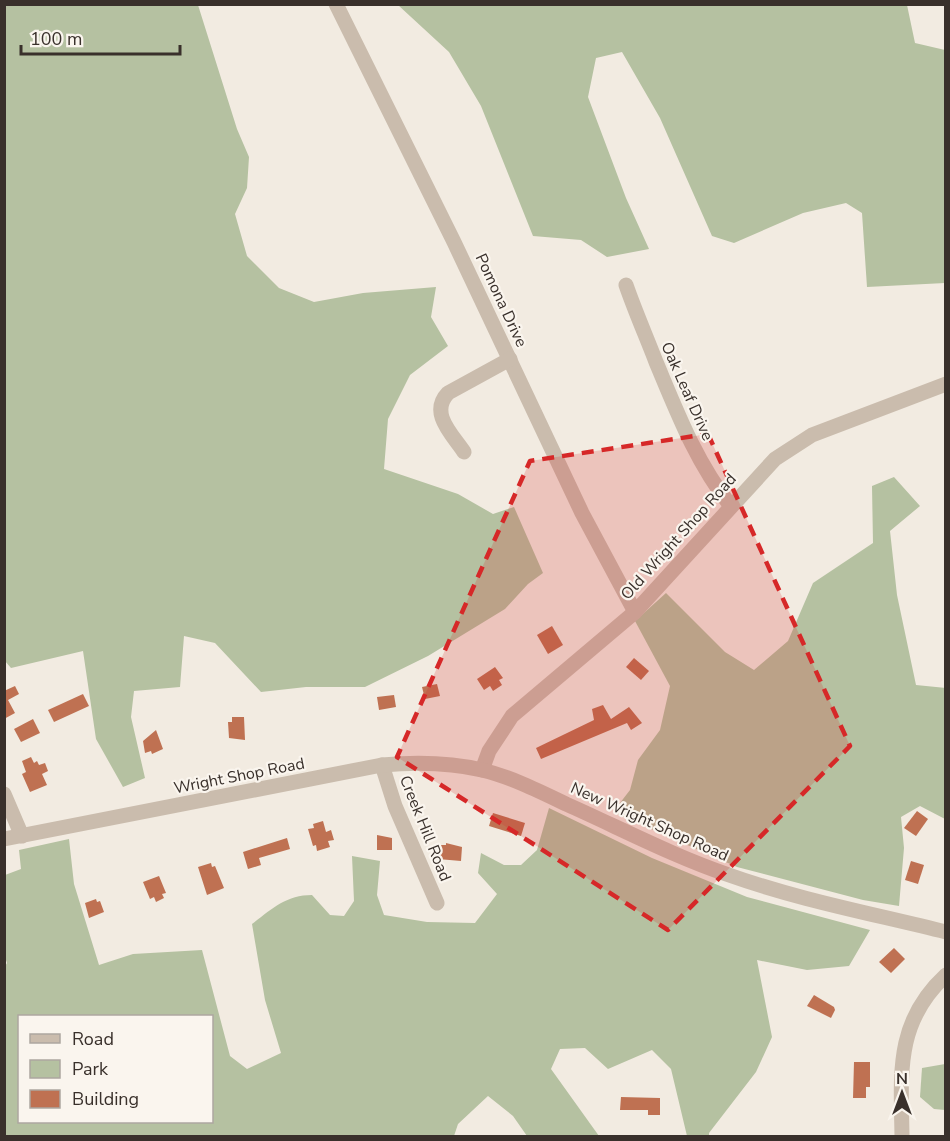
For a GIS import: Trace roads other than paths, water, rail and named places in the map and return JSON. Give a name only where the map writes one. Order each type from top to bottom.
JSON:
[{"type":"street","name":"Pomona Drive","points":[[336,4],[510,359],[582,513],[635,612]]},
{"type":"street","name":"Oak Leaf Drive","points":[[626,285],[640,326],[685,430],[707,474],[730,505]]},
{"type":"street","points":[[464,452],[441,418],[439,408],[441,400],[448,393],[510,359]]},
{"type":"street","name":"Old Wright Shop Road","points":[[482,770],[489,751],[512,717],[635,612],[758,474],[794,445],[848,420],[945,384]]},
{"type":"street","name":"Wright Shop Road","points":[[4,839],[382,765],[434,763],[482,770]]},
{"type":"street","name":"Creek Hill Road","points":[[382,765],[395,806],[437,903]]},
{"type":"street","name":"New Wright Shop Road","points":[[482,770],[523,784],[640,839],[729,875],[766,887],[945,932]]},
{"type":"street","points":[[4,794],[22,836]]},
{"type":"street","points":[[902,1137],[902,1068],[908,1026],[922,1000],[945,975]]}]
